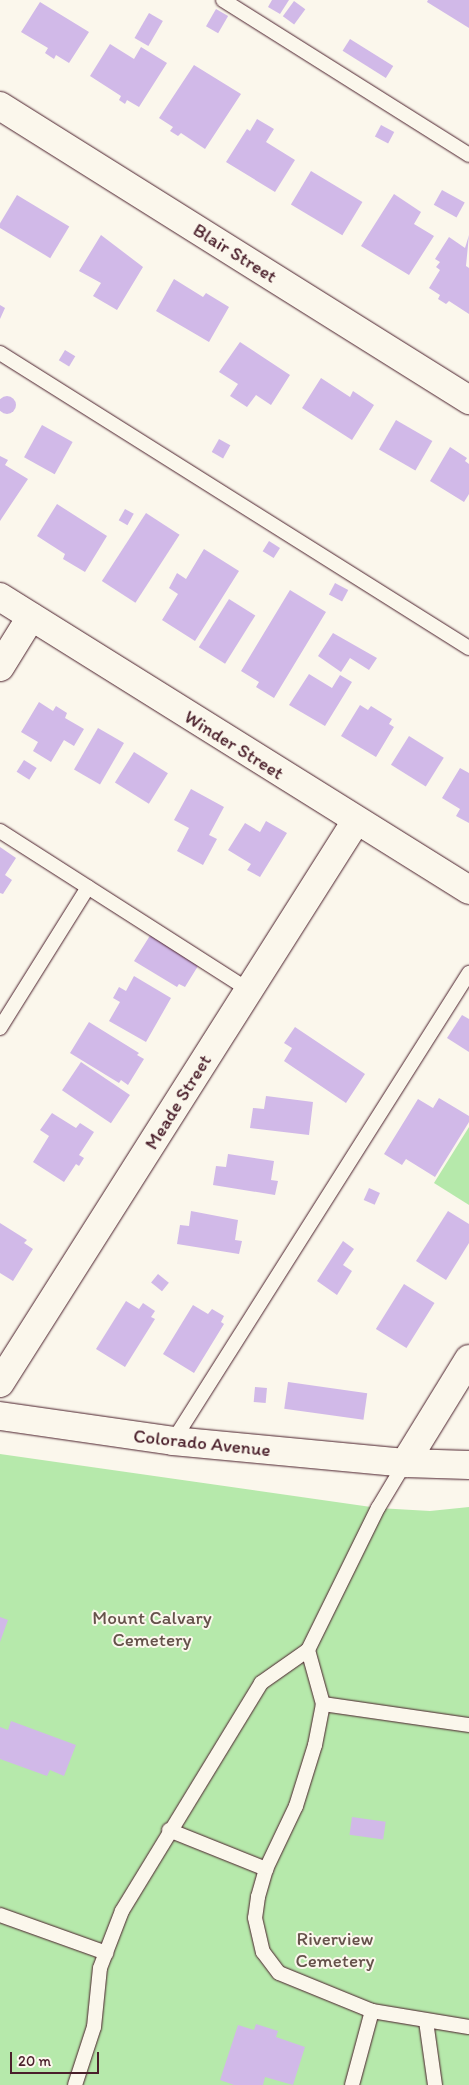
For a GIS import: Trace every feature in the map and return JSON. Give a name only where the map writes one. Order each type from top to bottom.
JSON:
[{"type":"street","name":"Blair Street","points":[[0,106],[469,400]]},
{"type":"street","name":"Winder Street","points":[[0,597],[469,890]]},
{"type":"street","points":[[0,667],[31,617]]},
{"type":"street","name":"Meade Street","points":[[0,1383],[356,821]]},
{"type":"street","points":[[405,1463],[469,1359]]},
{"type":"street","name":"Colorado Avenue","points":[[0,1416],[173,1441],[405,1463],[469,1465]]},
{"type":"lane","points":[[223,0],[469,155]]},
{"type":"lane","points":[[0,352],[469,648]]},
{"type":"lane","points":[[0,831],[249,990]]},
{"type":"lane","points":[[0,1028],[88,887]]},
{"type":"lane","points":[[173,1441],[469,973]]},
{"type":"lane","points":[[75,2085],[94,2027],[100,1968],[122,1911],[169,1830],[261,1683],[308,1650],[378,1508],[405,1463]]},
{"type":"lane","points":[[308,1650],[322,1704],[315,1745],[296,1806],[266,1869],[255,1918],[263,1952],[279,1973],[296,1982],[372,2011],[469,2027]]},
{"type":"lane","points":[[322,1704],[469,1725]]},
{"type":"lane","points":[[169,1830],[266,1869]]},
{"type":"lane","points":[[0,1915],[106,1954]]},
{"type":"lane","points":[[352,2085],[372,2011]]},
{"type":"lane","points":[[426,2021],[434,2085]]},
{"type":"green space","points":[[469,1127],[469,1205],[434,1183]]},
{"type":"green space","points":[[0,1454],[378,1508],[430,1511],[469,1507],[469,2085],[0,2085]]},
{"type":"building","points":[[272,0],[289,0],[280,14],[268,7]]},
{"type":"building","points":[[428,0],[469,0],[469,28],[427,2]]},
{"type":"building","points":[[294,1],[305,9],[294,25],[283,16]]},
{"type":"building","points":[[40,2],[89,32],[69,63],[56,55],[54,59],[45,53],[48,48],[21,32]]},
{"type":"building","points":[[216,9],[228,16],[218,33],[206,26]]},
{"type":"building","points":[[149,13],[163,21],[148,46],[134,38]]},
{"type":"building","points":[[350,39],[393,66],[386,78],[343,51]]},
{"type":"building","points":[[110,44],[134,59],[141,47],[167,63],[139,107],[127,100],[125,104],[119,100],[121,96],[90,76]]},
{"type":"building","points":[[194,65],[241,94],[205,149],[181,133],[178,136],[170,131],[173,127],[159,118]]},
{"type":"building","points":[[257,119],[274,129],[266,142],[295,160],[275,192],[226,162],[247,129],[250,131]]},
{"type":"building","points":[[381,125],[394,132],[388,144],[375,136]]},
{"type":"building","points":[[311,171],[362,202],[342,235],[291,204]]},
{"type":"building","points":[[442,190],[465,203],[456,217],[434,205]]},
{"type":"building","points":[[394,194],[421,212],[414,224],[434,236],[409,275],[361,246]]},
{"type":"building","points":[[17,195],[69,226],[50,258],[0,228],[0,223]]},
{"type":"building","points":[[101,235],[143,267],[117,310],[93,296],[101,283],[79,271]]},
{"type":"building","points":[[469,235],[466,266],[469,268],[469,314],[449,301],[446,304],[438,299],[440,295],[429,288],[440,270],[436,267],[440,262],[435,259],[449,237],[465,248]]},
{"type":"building","points":[[174,279],[203,297],[206,293],[229,307],[209,342],[156,311]]},
{"type":"building","points":[[0,305],[5,308],[0,319]]},
{"type":"building","points":[[240,342],[290,375],[271,405],[256,395],[247,407],[230,396],[238,384],[219,372]]},
{"type":"building","points":[[65,350],[75,356],[69,366],[59,360]]},
{"type":"building","points":[[321,378],[350,397],[353,391],[374,405],[352,440],[302,408]]},
{"type":"building","points":[[7,396],[13,399],[16,405],[13,411],[7,414],[1,411],[-2,405],[1,399]]},
{"type":"building","points":[[396,420],[432,441],[415,470],[379,449]]},
{"type":"building","points":[[42,425],[73,442],[55,474],[24,457]]},
{"type":"building","points":[[219,439],[230,445],[223,458],[212,452]]},
{"type":"building","points":[[450,447],[467,458],[465,461],[469,464],[469,494],[464,502],[430,481]]},
{"type":"building","points":[[0,456],[8,460],[5,465],[28,479],[0,521]]},
{"type":"building","points":[[57,504],[107,536],[85,572],[63,559],[65,554],[37,536]]},
{"type":"building","points":[[125,509],[134,514],[127,525],[119,520]]},
{"type":"building","points":[[146,513],[180,535],[135,603],[102,581]]},
{"type":"building","points":[[269,541],[280,548],[274,558],[263,551]]},
{"type":"building","points":[[204,549],[239,571],[195,641],[162,620],[178,594],[169,588],[177,573],[186,579]]},
{"type":"building","points":[[335,583],[348,590],[342,602],[329,594]]},
{"type":"building","points":[[290,590],[326,612],[274,698],[256,687],[259,682],[241,671]]},
{"type":"building","points":[[229,599],[255,615],[225,664],[199,647]]},
{"type":"building","points":[[333,633],[377,658],[369,670],[350,658],[341,672],[318,656]]},
{"type":"building","points":[[309,674],[332,688],[340,675],[352,682],[325,726],[289,705]]},
{"type":"building","points":[[39,702],[53,711],[56,706],[67,713],[65,718],[84,729],[74,746],[64,740],[51,762],[33,751],[38,742],[21,732]]},
{"type":"building","points":[[360,705],[368,710],[371,706],[392,719],[389,724],[394,727],[376,757],[341,736]]},
{"type":"building","points":[[98,728],[124,743],[100,785],[74,770]]},
{"type":"building","points":[[409,736],[444,758],[426,787],[391,765]]},
{"type":"building","points":[[134,752],[168,773],[149,804],[115,783]]},
{"type":"building","points":[[24,760],[37,768],[29,780],[17,772]]},
{"type":"building","points":[[460,768],[469,773],[469,823],[456,816],[460,809],[442,798]]},
{"type":"building","points":[[191,789],[224,807],[209,835],[217,839],[203,865],[177,851],[189,828],[174,820]]},
{"type":"building","points":[[266,821],[287,833],[260,877],[247,870],[251,864],[228,850],[245,823],[260,832]]},
{"type":"building","points":[[0,847],[16,858],[5,875],[12,880],[3,894],[0,893]]},
{"type":"building","points":[[151,934],[198,966],[185,987],[179,984],[177,987],[134,961]]},
{"type":"building","points":[[134,976],[171,998],[146,1042],[109,1021],[120,1002],[113,998],[119,987],[126,991]]},
{"type":"building","points":[[462,1015],[469,1019],[469,1052],[447,1038]]},
{"type":"building","points":[[89,1022],[139,1053],[137,1055],[144,1059],[128,1085],[121,1080],[119,1083],[70,1053]]},
{"type":"building","points":[[295,1027],[365,1074],[346,1103],[284,1061],[292,1048],[284,1043]]},
{"type":"building","points":[[81,1062],[130,1095],[111,1123],[62,1090]]},
{"type":"building","points":[[266,1096],[313,1102],[309,1135],[250,1128],[253,1108],[264,1109]]},
{"type":"building","points":[[439,1098],[469,1116],[469,1122],[435,1177],[406,1159],[402,1165],[384,1154],[418,1099],[433,1108]]},
{"type":"building","points":[[52,1113],[76,1128],[80,1123],[94,1132],[79,1155],[84,1158],[79,1166],[76,1164],[64,1182],[33,1162],[49,1136],[40,1130]]},
{"type":"building","points":[[228,1154],[274,1161],[271,1180],[278,1181],[275,1195],[213,1185],[216,1166],[226,1167]]},
{"type":"building","points":[[369,1188],[380,1193],[375,1205],[364,1200]]},
{"type":"building","points":[[191,1211],[238,1220],[235,1240],[242,1241],[239,1254],[177,1244],[180,1225],[189,1226]]},
{"type":"building","points":[[448,1211],[469,1224],[469,1243],[446,1280],[416,1261]]},
{"type":"building","points":[[0,1223],[27,1240],[24,1243],[33,1249],[13,1281],[0,1273]]},
{"type":"building","points":[[343,1241],[354,1249],[343,1265],[352,1271],[337,1295],[317,1281]]},
{"type":"building","points":[[158,1274],[169,1283],[162,1291],[151,1283]]},
{"type":"building","points":[[404,1284],[435,1303],[406,1348],[376,1329]]},
{"type":"building","points":[[126,1301],[139,1309],[143,1303],[155,1311],[151,1317],[155,1319],[125,1367],[96,1349]]},
{"type":"building","points":[[193,1305],[208,1314],[212,1309],[224,1316],[221,1322],[224,1324],[194,1373],[163,1354]]},
{"type":"building","points":[[288,1382],[367,1393],[363,1420],[284,1409]]},
{"type":"building","points":[[255,1387],[267,1388],[266,1403],[254,1402]]},
{"type":"building","points":[[0,1617],[8,1620],[0,1642]]},
{"type":"building","points":[[11,1721],[76,1745],[64,1776],[50,1770],[47,1776],[0,1759],[0,1727],[8,1730]]},
{"type":"building","points":[[352,1817],[386,1822],[383,1840],[349,1835]]},
{"type":"building","points":[[256,2024],[278,2031],[276,2037],[305,2047],[293,2085],[265,2077],[263,2085],[234,2085],[220,2080],[238,2025],[254,2030]]},
{"type":"park label","name":"Mount Calvary Cemetery","points":[[152,1629]]},
{"type":"park label","name":"Riverview Cemetery","points":[[335,1950]]}]
